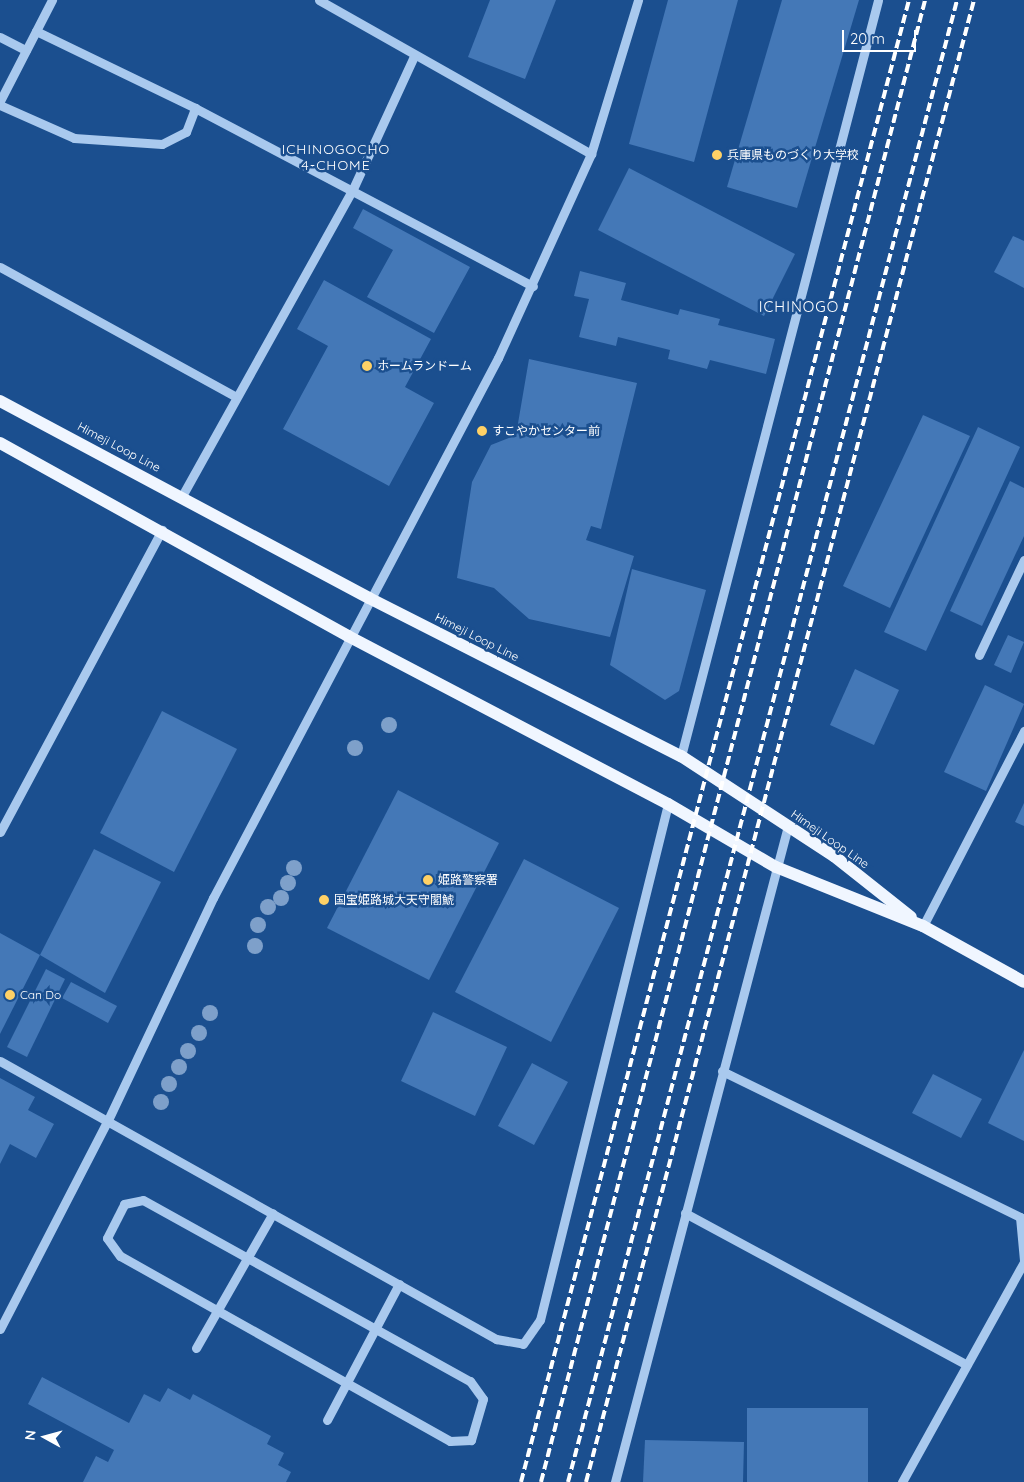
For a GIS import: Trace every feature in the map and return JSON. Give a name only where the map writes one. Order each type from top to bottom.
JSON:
[{"type":"main road","name":"Himeji Loop Line","points":[[0,401],[182,496],[369,598],[681,756],[788,826],[923,926]]},
{"type":"main road","name":"Himeji Loop Line","points":[[0,443],[162,530],[348,636],[668,804],[776,866],[923,926],[1024,982]]},
{"type":"street","points":[[0,100],[52,0]]},
{"type":"street","points":[[318,0],[414,56],[591,154]]},
{"type":"street","points":[[0,1329],[108,1120],[213,898],[348,636],[533,286],[591,154],[638,0]]},
{"type":"street","points":[[681,756],[878,0]]},
{"type":"street","points":[[36,31],[195,108],[533,286]]},
{"type":"street","points":[[0,36],[26,50]]},
{"type":"street","points":[[182,496],[236,396],[352,191],[414,56]]},
{"type":"street","points":[[0,105],[74,138],[162,144],[186,132],[195,108]]},
{"type":"street","points":[[0,267],[236,396]]},
{"type":"street","points":[[0,832],[162,530]]},
{"type":"street","points":[[979,655],[1024,560]]},
{"type":"street","points":[[923,926],[1024,731]]},
{"type":"street","points":[[0,1061],[496,1339],[523,1344],[540,1320],[668,804]]},
{"type":"street","points":[[615,1482],[788,826]]},
{"type":"street","points":[[722,1071],[1022,1218],[1024,1261],[902,1482]]},
{"type":"street","points":[[143,1200],[246,1257],[470,1381],[483,1399],[471,1440],[450,1441],[120,1256],[107,1238],[124,1204],[143,1200]]},
{"type":"street","points":[[196,1348],[246,1257],[273,1213]]},
{"type":"street","points":[[685,1213],[968,1365]]},
{"type":"street","points":[[327,1420],[400,1284]]},
{"type":"building","points":[[490,0],[556,0],[525,79],[468,57]]},
{"type":"building","points":[[668,0],[738,0],[694,162],[629,144]]},
{"type":"building","points":[[782,0],[859,0],[797,208],[727,187]]},
{"type":"building","points":[[629,168],[795,254],[764,316],[598,230]]},
{"type":"building","points":[[363,209],[470,267],[434,333],[367,297],[393,250],[353,228]]},
{"type":"building","points":[[1013,236],[1024,241],[1024,288],[994,272]]},
{"type":"building","points":[[580,271],[626,283],[621,300],[678,315],[680,309],[720,319],[718,325],[775,339],[766,374],[710,360],[707,369],[668,359],[670,350],[618,337],[616,346],[579,337],[589,299],[574,296]]},
{"type":"building","name":"ホームランドーム","points":[[324,280],[431,339],[405,387],[434,403],[389,486],[283,429],[328,346],[297,329]]},
{"type":"building","points":[[529,359],[637,383],[601,529],[591,526],[586,540],[634,556],[610,637],[529,619],[494,588],[457,578],[472,482],[491,445],[516,435]]},
{"type":"building","points":[[923,415],[970,436],[890,608],[843,586]]},
{"type":"building","points":[[978,427],[1020,447],[926,651],[884,632]]},
{"type":"building","points":[[1010,481],[1024,488],[1024,536],[982,626],[950,611]]},
{"type":"building","points":[[632,569],[706,590],[679,691],[665,700],[610,665]]},
{"type":"building","points":[[1008,635],[1024,642],[1011,673],[994,665]]},
{"type":"building","points":[[855,669],[899,690],[874,745],[830,725]]},
{"type":"building","points":[[985,685],[1024,704],[986,791],[944,772]]},
{"type":"building","points":[[162,711],[237,749],[174,872],[100,833]]},
{"type":"building","points":[[398,790],[499,843],[429,980],[327,928]]},
{"type":"building","points":[[1024,803],[1024,826],[1015,822]]},
{"type":"building","points":[[94,849],[161,882],[105,993],[40,955]]},
{"type":"building","points":[[524,859],[619,908],[551,1042],[455,992]]},
{"type":"building","name":"Can Do","points":[[0,933],[40,955],[0,1034]]},
{"type":"building","points":[[46,969],[65,979],[27,1057],[7,1047]]},
{"type":"building","points":[[71,982],[117,1006],[108,1023],[62,998]]},
{"type":"building","points":[[433,1012],[507,1047],[475,1116],[401,1081]]},
{"type":"building","points":[[1024,1050],[1024,1141],[988,1123]]},
{"type":"building","points":[[532,1063],[568,1082],[534,1145],[498,1126]]},
{"type":"building","points":[[933,1074],[982,1099],[961,1138],[912,1113]]},
{"type":"building","points":[[0,1078],[35,1097],[28,1110],[54,1124],[36,1158],[10,1144],[0,1164]]},
{"type":"building","points":[[42,1377],[129,1423],[144,1394],[160,1402],[168,1388],[190,1400],[193,1394],[271,1436],[267,1444],[284,1453],[278,1465],[291,1472],[286,1482],[83,1482],[96,1456],[108,1462],[114,1450],[28,1404]]},
{"type":"building","points":[[747,1408],[868,1408],[868,1482],[747,1482]]},
{"type":"building","points":[[645,1440],[744,1442],[743,1482],[643,1482]]},
{"type":"railway","points":[[521,1482],[909,0]]},
{"type":"railway","points":[[541,1482],[925,0]]},
{"type":"railway","points":[[568,1482],[957,0]]},
{"type":"railway","points":[[586,1482],[974,0]]},
{"type":"place","name":"兵庫県ものづくり大学校","points":[[717,155]]},
{"type":"place","name":"ホームランドーム","points":[[367,366]]},
{"type":"place","name":"すこやかセンター前","points":[[482,431]]},
{"type":"place","name":"姫路警察署","points":[[428,880]]},
{"type":"place","name":"国宝姫路城大天守閣鯱","points":[[324,900]]},
{"type":"place","name":"Can Do","points":[[10,995]]},
{"type":"district","name":"ICHINOGOCHO 4-CHOME","points":[[336,158]]},
{"type":"district","name":"ICHINOGO","points":[[799,307]]}]
